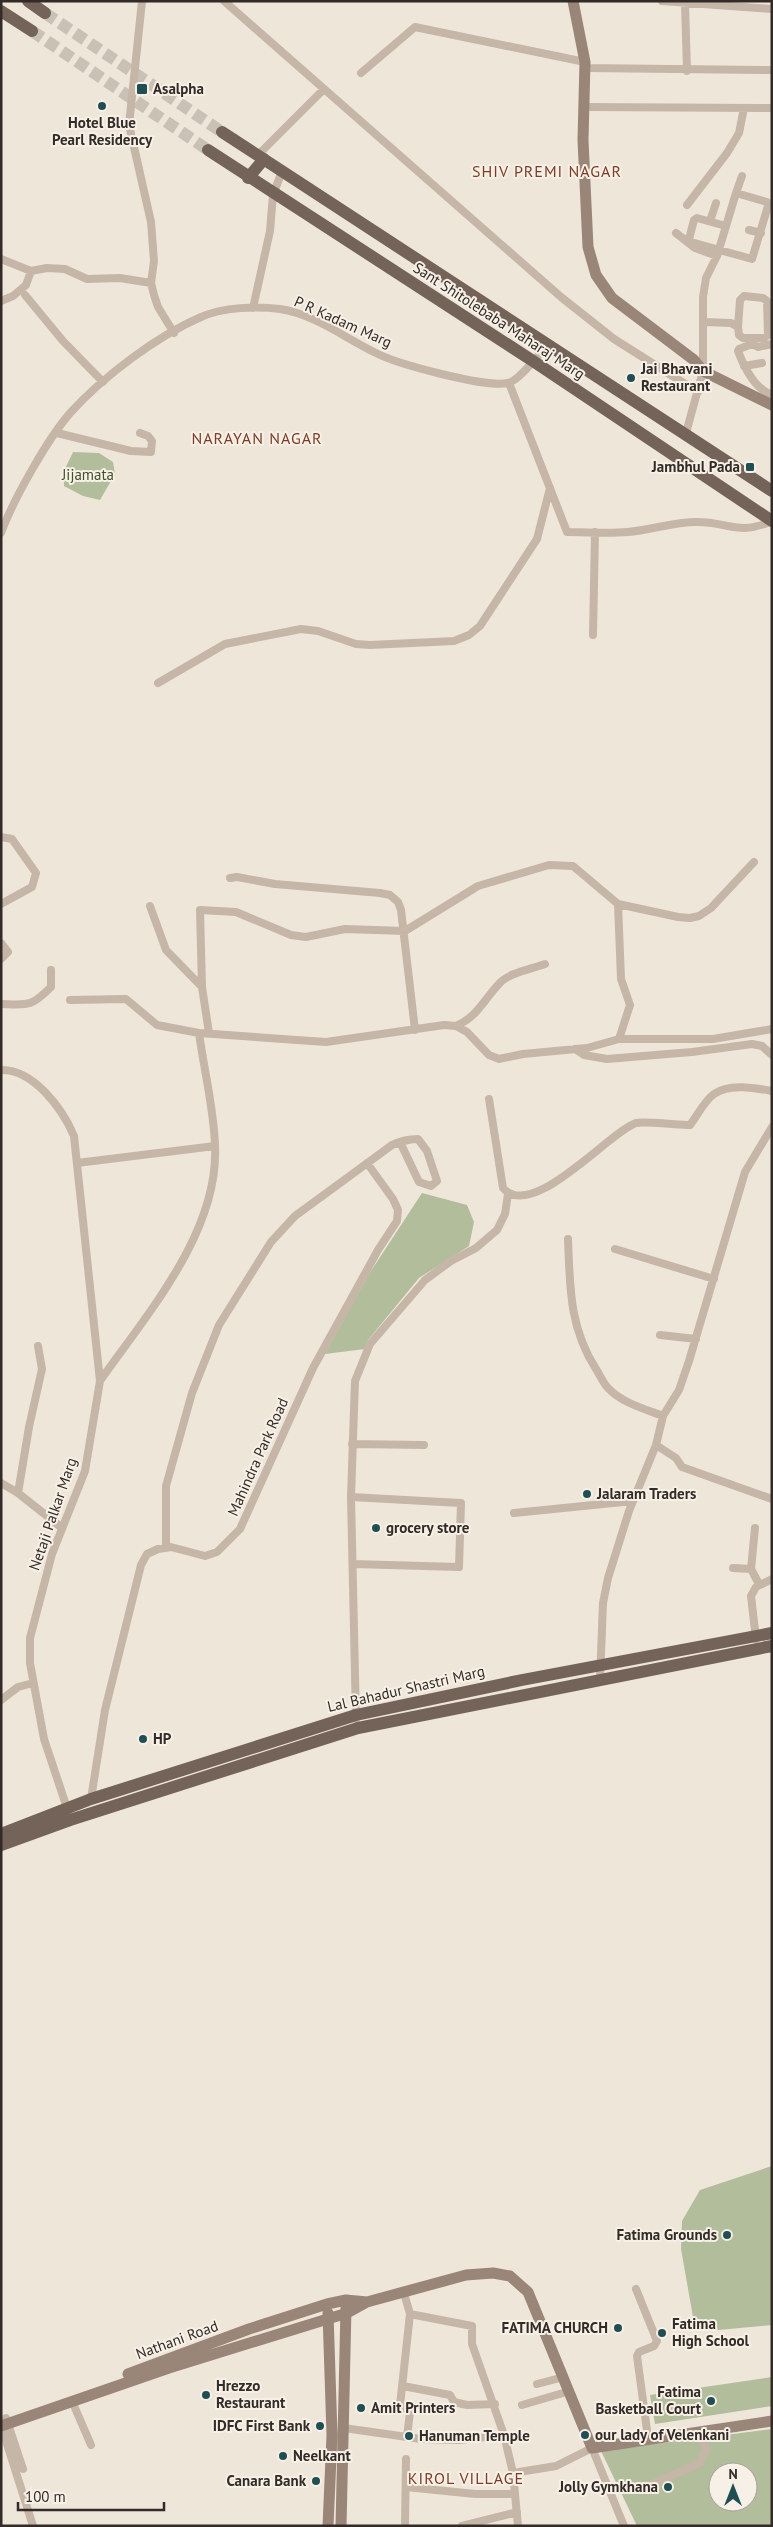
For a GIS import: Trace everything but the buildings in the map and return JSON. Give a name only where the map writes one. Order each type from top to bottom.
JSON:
[{"type":"main road","points":[[28,1],[45,13]]},
{"type":"main road","points":[[1,11],[32,31]]},
{"type":"main road","name":"Sant Shitolebaba Maharaj Marg","points":[[222,132],[686,433],[772,491]]},
{"type":"main road","name":"Sant Shitolebaba Maharaj Marg","points":[[208,150],[248,178],[532,361],[772,521]]},
{"type":"main road","points":[[248,178],[260,157]]},
{"type":"main road","name":"Lal Bahadur Shastri Marg","points":[[1,1845],[69,1814],[91,1799],[356,1715],[426,1700],[600,1672],[756,1642],[772,1633]]},
{"type":"main road","name":"Lal Bahadur Shastri Marg","points":[[756,1642],[772,1646]]},
{"type":"main road","name":"Lal Bahadur Shastri Marg","points":[[1,1834],[216,1773],[358,1728],[600,1672]]},
{"type":"main road","points":[[426,1700],[429,1713]]},
{"type":"main road","points":[[213,1760],[216,1773]]},
{"type":"street","points":[[142,1],[129,125],[151,222],[154,261],[151,283],[158,307],[174,333]]},
{"type":"street","points":[[224,1],[561,297],[614,339],[698,392]]},
{"type":"street","points":[[573,1],[584,65],[588,247],[596,275],[612,298],[694,360],[703,371],[772,405]]},
{"type":"street","points":[[662,1],[772,9]]},
{"type":"street","points":[[685,3],[687,70]]},
{"type":"street","points":[[361,73],[414,27],[584,65],[687,70],[772,70]]},
{"type":"street","points":[[260,157],[324,89]]},
{"type":"street","points":[[584,107],[772,108]]},
{"type":"street","points":[[687,205],[722,160],[739,133],[744,108]]},
{"type":"street","points":[[253,308],[270,231],[273,194],[282,171]]},
{"type":"street","points":[[686,433],[703,371],[703,297],[706,278],[718,253],[742,176]]},
{"type":"street","points":[[676,233],[694,248],[752,259],[768,206],[766,202],[736,193]]},
{"type":"street","points":[[710,221],[716,203]]},
{"type":"street","points":[[718,253],[689,239],[694,220],[698,218],[726,226]]},
{"type":"street","points":[[749,230],[761,233]]},
{"type":"street","points":[[1,259],[31,271],[48,268],[65,269],[87,278],[120,278],[151,283]]},
{"type":"street","points":[[1,301],[13,296],[26,285],[31,271]]},
{"type":"street","points":[[25,295],[64,341],[103,382]]},
{"type":"street","points":[[744,296],[764,298],[767,301],[768,335],[764,338],[743,338],[739,335],[738,327],[740,300],[744,296]]},
{"type":"street","name":"P R Kadam Marg","points":[[1,533],[18,496],[70,413],[103,382],[138,354],[202,316],[223,311],[253,308],[279,309],[297,313],[378,355],[445,375],[492,383],[509,383]]},
{"type":"street","points":[[704,322],[731,324],[738,327]]},
{"type":"street","points":[[548,344],[509,383],[567,532],[629,532],[664,525],[698,522],[737,529],[755,528],[772,521]]},
{"type":"street","points":[[772,344],[758,347],[752,344],[738,351],[744,366],[757,384],[772,395]]},
{"type":"street","points":[[744,366],[762,363]]},
{"type":"street","points":[[56,433],[131,451],[151,452],[152,441],[148,436],[140,433]]},
{"type":"street","points":[[158,683],[225,644],[301,629],[318,631],[356,644],[370,645],[446,641],[469,635],[480,626],[538,539],[550,488]]},
{"type":"street","points":[[593,635],[596,532]]},
{"type":"street","points":[[1,837],[12,839],[36,873],[32,887],[1,904]]},
{"type":"street","points":[[209,1033],[202,987],[200,910],[236,912],[290,935],[306,937],[344,929],[405,931],[478,886],[549,865],[572,866],[618,904],[678,917],[699,916],[712,908],[754,862]]},
{"type":"street","points":[[230,878],[237,877],[275,884],[390,895],[398,902],[405,931],[415,1030]]},
{"type":"street","points":[[618,904],[621,979],[630,1005],[619,1039]]},
{"type":"street","points":[[150,906],[166,950],[202,987]]},
{"type":"street","points":[[1,942],[8,952],[1,959]]},
{"type":"street","points":[[456,1026],[467,1021],[479,1011],[504,980],[545,964]]},
{"type":"street","points":[[1,1004],[29,1005],[39,999],[51,987],[51,970]]},
{"type":"street","points":[[70,1000],[126,999],[156,1025],[165,1028],[199,1033],[326,1042],[444,1025],[456,1026],[467,1032],[493,1058],[575,1049],[619,1039],[713,1039],[772,1029]]},
{"type":"street","points":[[100,1380],[158,1299],[185,1254],[205,1210],[214,1178],[215,1146],[199,1033]]},
{"type":"street","points":[[575,1049],[584,1055],[607,1059],[692,1052],[752,1044],[762,1046],[772,1055]]},
{"type":"street","name":"Netaji Palkar Marg","points":[[1,1070],[9,1070],[29,1080],[58,1104],[74,1136],[100,1380],[85,1471],[52,1554],[30,1638],[30,1663],[44,1739],[69,1814]]},
{"type":"street","points":[[489,1099],[503,1188],[508,1194],[516,1195],[538,1191],[556,1182],[637,1122],[690,1125],[713,1094],[727,1089],[745,1088],[772,1091]]},
{"type":"street","points":[[600,1672],[603,1603],[608,1578],[633,1501],[656,1445],[663,1416],[679,1390],[696,1340],[745,1172],[772,1127]]},
{"type":"street","points":[[91,1799],[105,1710],[141,1566],[147,1554],[166,1548],[166,1486],[192,1393],[219,1325],[271,1242],[296,1216],[367,1163],[400,1142],[408,1139],[418,1139],[427,1151],[437,1181],[431,1186],[419,1182],[400,1142]]},
{"type":"street","points":[[77,1163],[215,1146]]},
{"type":"street","name":"Mahindra Park Road","points":[[166,1548],[171,1547],[205,1556],[217,1552],[240,1529],[313,1368],[396,1221],[398,1210],[393,1199],[367,1163]]},
{"type":"street","points":[[358,1728],[356,1715],[351,1497],[354,1381],[370,1344],[425,1280],[451,1261],[476,1248],[497,1230],[505,1214],[508,1194]]},
{"type":"street","points":[[568,1239],[571,1294],[575,1324],[584,1350],[608,1388],[628,1402],[663,1416]]},
{"type":"street","points":[[615,1249],[714,1279]]},
{"type":"street","points":[[660,1335],[696,1340]]},
{"type":"street","points":[[18,1493],[29,1427],[42,1369],[38,1346]]},
{"type":"street","points":[[352,1444],[424,1445]]},
{"type":"street","points":[[656,1445],[676,1458],[682,1467],[772,1499]]},
{"type":"street","points":[[1,1483],[18,1493],[62,1528]]},
{"type":"street","points":[[351,1497],[461,1503],[459,1567],[352,1564]]},
{"type":"street","points":[[514,1513],[633,1501]]},
{"type":"street","points":[[755,1528],[751,1569],[759,1584]]},
{"type":"street","points":[[733,1568],[751,1569]]},
{"type":"street","points":[[756,1642],[751,1596],[759,1584],[772,1579]]},
{"type":"street","points":[[1,1700],[18,1687],[33,1683]]},
{"type":"street","points":[[367,2302],[466,2276],[493,2272],[510,2276],[528,2292],[624,2526]]},
{"type":"street","points":[[636,2289],[657,2341],[654,2346],[639,2352],[637,2356],[648,2438]]},
{"type":"street","points":[[404,2293],[410,2314],[400,2405],[410,2412],[407,2437]]},
{"type":"street","points":[[341,2526],[346,2300]]},
{"type":"street","name":"Nathani Road","points":[[75,2398],[249,2329],[327,2304],[346,2300],[367,2302]]},
{"type":"street","name":"Nathani Road","points":[[3,2423],[75,2398],[347,2313],[367,2302]]},
{"type":"street","points":[[327,2304],[332,2435],[328,2526]]},
{"type":"street","points":[[410,2314],[472,2326],[472,2344],[495,2404],[513,2473],[518,2526]]},
{"type":"street","points":[[330,2345],[346,2345]]},
{"type":"street","points":[[537,2384],[552,2380],[555,2390],[567,2385]]},
{"type":"street","points":[[522,2405],[567,2385]]},
{"type":"street","points":[[402,2386],[450,2394],[454,2402],[467,2405],[495,2404]]},
{"type":"street","points":[[75,2398],[91,2444]]},
{"type":"street","points":[[513,2473],[556,2466],[592,2448],[648,2438],[772,2421]]},
{"type":"street","points":[[3,2423],[22,2469],[32,2526]]},
{"type":"street","points":[[344,2428],[407,2437],[458,2440],[504,2435]]},
{"type":"street","points":[[648,2486],[700,2463],[706,2449],[701,2431]]},
{"type":"street","points":[[405,2526],[406,2459]]},
{"type":"street","points":[[406,2487],[475,2494],[515,2494]]},
{"type":"street","points":[[462,2526],[516,2512]]},
{"type":"green space","name":"Jijamata","points":[[73,452],[99,453],[113,462],[115,474],[100,500],[83,496],[64,486],[64,471]]},
{"type":"green space","points":[[422,1193],[467,1205],[474,1222],[469,1246],[419,1278],[368,1340],[365,1349],[325,1354],[369,1274]]},
{"type":"green space","name":"Fatima Grounds","points":[[772,2166],[772,2325],[718,2330],[693,2317],[681,2249],[682,2221],[700,2190]]},
{"type":"green space","name":"Fatima Basketball Court","points":[[772,2377],[772,2406],[655,2424],[650,2395]]},
{"type":"green space","name":"Jolly Gymkhana","points":[[772,2429],[772,2526],[637,2526],[601,2451]]},
{"type":"tunnel","points":[[45,13],[222,132]]},
{"type":"tunnel","points":[[32,31],[208,150]]},
{"type":"place","name":"Asalpha","points":[[142,89]]},
{"type":"place","name":"Hotel Blue Pearl Residency","points":[[102,106]]},
{"type":"place","name":"Jai Bhavani Restaurant","points":[[631,378]]},
{"type":"place","name":"Jambhul Pada","points":[[750,467]]},
{"type":"place","name":"Jalaram Traders","points":[[587,1494]]},
{"type":"place","name":"grocery store","points":[[376,1528]]},
{"type":"place","name":"HP","points":[[143,1739]]},
{"type":"place","name":"Fatima Grounds","points":[[727,2235]]},
{"type":"place","name":"FATIMA CHURCH","points":[[618,2328]]},
{"type":"place","name":"Fatima High School","points":[[662,2333]]},
{"type":"place","name":"Hrezzo Restaurant","points":[[206,2395]]},
{"type":"place","name":"Fatima Basketball Court","points":[[711,2401]]},
{"type":"place","name":"Amit Printers","points":[[361,2408]]},
{"type":"place","name":"IDFC First Bank","points":[[320,2426]]},
{"type":"place","name":"our lady of Velenkani","points":[[585,2435]]},
{"type":"place","name":"Hanuman Temple","points":[[409,2436]]},
{"type":"place","name":"Neelkant","points":[[283,2456]]},
{"type":"place","name":"Canara Bank","points":[[316,2481]]},
{"type":"place","name":"Jolly Gymkhana","points":[[668,2487]]},
{"type":"district","name":"SHIV PREMI NAGAR","points":[[547,171]]},
{"type":"district","name":"NARAYAN NAGAR","points":[[257,438]]},
{"type":"district","name":"KIROL VILLAGE","points":[[466,2478]]}]
